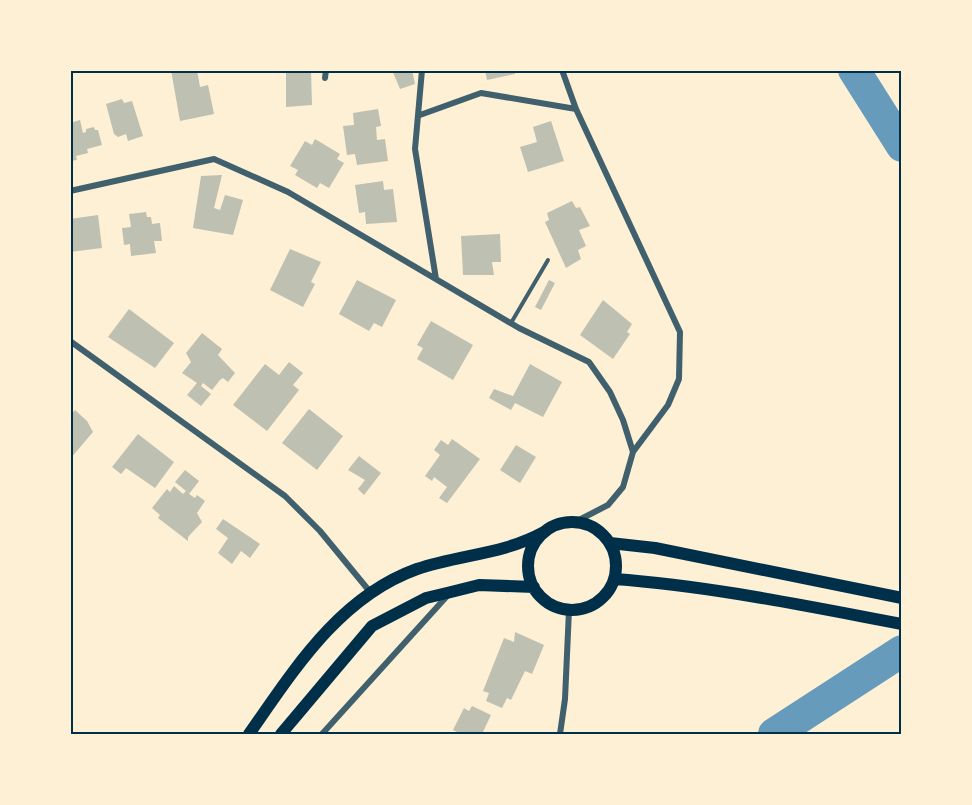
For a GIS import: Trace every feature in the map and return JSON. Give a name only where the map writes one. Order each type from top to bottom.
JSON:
[{"type":"main road","points":[[249,735],[329,628],[372,593],[418,569],[521,544],[559,523],[577,521],[596,530],[610,543],[615,553],[617,570],[612,587],[601,600],[586,609],[569,610],[552,605],[538,594],[530,579],[528,562],[533,545],[544,532]]},
{"type":"main road","points":[[610,543],[655,548],[902,598]]},
{"type":"main road","points":[[614,579],[648,581],[790,602],[902,624]]},
{"type":"main road","points":[[281,735],[372,626],[426,598],[479,585],[534,586]]},
{"type":"street","points":[[325,78],[326,70]]},
{"type":"street","points":[[422,70],[420,115],[415,149],[436,279]]},
{"type":"street","points":[[562,70],[576,109],[680,332],[679,379],[668,405],[633,452],[623,487],[608,505],[577,521]]},
{"type":"street","points":[[420,115],[481,93],[576,109]]},
{"type":"street","points":[[70,191],[214,159],[288,192],[510,323],[589,362],[610,392],[623,420],[633,452]]},
{"type":"street","points":[[70,341],[285,496],[320,531],[372,593]]},
{"type":"street","points":[[322,735],[451,592]]},
{"type":"street","points":[[560,735],[569,610]]},
{"type":"lane","points":[[510,323],[548,260]]},
{"type":"building","points":[[171,70],[197,70],[200,87],[208,85],[214,114],[180,121]]},
{"type":"building","points":[[286,70],[311,70],[312,105],[286,107]]},
{"type":"building","points":[[392,70],[412,70],[415,84],[400,89]]},
{"type":"building","points":[[485,70],[515,70],[515,74],[487,80]]},
{"type":"building","points":[[122,99],[124,103],[132,101],[143,136],[128,141],[126,134],[118,137],[114,134],[106,104]]},
{"type":"building","points":[[378,109],[381,126],[376,127],[377,140],[385,139],[388,161],[357,165],[355,154],[347,155],[343,126],[354,125],[353,113]]},
{"type":"building","points":[[80,120],[83,133],[86,129],[94,127],[98,130],[102,145],[87,149],[88,153],[76,156],[77,160],[70,161],[70,123]]},
{"type":"building","points":[[551,121],[564,161],[528,172],[520,147],[537,142],[533,127]]},
{"type":"building","points":[[315,139],[340,154],[337,159],[344,163],[329,188],[320,183],[317,188],[295,175],[298,170],[290,166],[305,141],[312,145]]},
{"type":"building","points":[[222,175],[214,208],[220,210],[225,195],[243,200],[233,235],[193,228],[201,176]]},
{"type":"building","points":[[383,181],[384,190],[393,189],[397,222],[366,224],[365,212],[359,213],[355,185]]},
{"type":"building","points":[[572,201],[576,208],[580,207],[590,226],[579,230],[586,246],[578,250],[581,259],[566,268],[545,222],[549,220],[547,213]]},
{"type":"building","points":[[146,212],[147,217],[151,217],[152,224],[160,223],[162,241],[154,241],[156,253],[131,256],[130,244],[124,245],[122,228],[131,227],[129,214]]},
{"type":"building","points":[[98,215],[102,248],[70,252],[70,219]]},
{"type":"building","points":[[500,234],[501,262],[492,262],[494,275],[463,275],[461,236]]},
{"type":"building","points":[[290,249],[321,262],[311,282],[315,284],[303,307],[270,290]]},
{"type":"building","points":[[357,280],[396,300],[382,327],[374,323],[369,331],[339,314]]},
{"type":"building","points":[[549,280],[555,283],[541,310],[535,307]]},
{"type":"building","points":[[603,300],[632,324],[627,332],[630,334],[613,359],[580,335]]},
{"type":"building","points":[[129,309],[174,343],[155,368],[108,337]]},
{"type":"building","points":[[431,321],[473,345],[453,380],[417,359],[423,348],[417,345]]},
{"type":"building","points":[[202,333],[222,349],[218,355],[235,373],[228,382],[223,378],[220,380],[212,390],[203,383],[201,386],[211,394],[201,406],[187,395],[197,383],[182,373],[191,362],[186,353]]},
{"type":"building","points":[[289,362],[303,373],[293,385],[299,390],[267,431],[233,405],[265,364],[279,375]]},
{"type":"building","points":[[530,364],[562,382],[543,417],[515,403],[511,410],[489,398],[494,389],[513,396]]},
{"type":"building","points":[[309,409],[343,436],[317,470],[282,443]]},
{"type":"building","points":[[75,410],[87,421],[93,432],[70,459],[70,416]]},
{"type":"building","points":[[138,434],[174,462],[155,488],[126,468],[121,474],[112,467]]},
{"type":"building","points":[[452,439],[480,459],[447,503],[439,498],[447,487],[434,477],[432,481],[425,476],[440,455],[434,450],[441,440],[448,445]]},
{"type":"building","points":[[516,445],[536,457],[520,483],[500,470]]},
{"type":"building","points":[[359,456],[381,473],[364,495],[358,489],[365,480],[348,470]]},
{"type":"building","points":[[185,470],[199,481],[189,494],[195,498],[197,495],[205,501],[197,513],[202,522],[188,537],[188,541],[158,518],[160,515],[152,508],[167,489],[170,492],[174,486],[183,494],[186,491],[175,482]]},
{"type":"building","points":[[223,519],[260,544],[250,558],[241,551],[232,564],[218,553],[228,538],[216,529]]},
{"type":"building","points":[[515,632],[544,645],[532,674],[525,671],[511,700],[507,698],[502,708],[486,701],[489,693],[483,691],[504,638],[514,642]]},
{"type":"building","points":[[472,706],[491,715],[482,734],[461,734],[453,730],[464,708],[469,711]]},
{"type":"waterway","points":[[854,70],[902,146]]},
{"type":"waterway","points":[[774,734],[902,651]]}]
